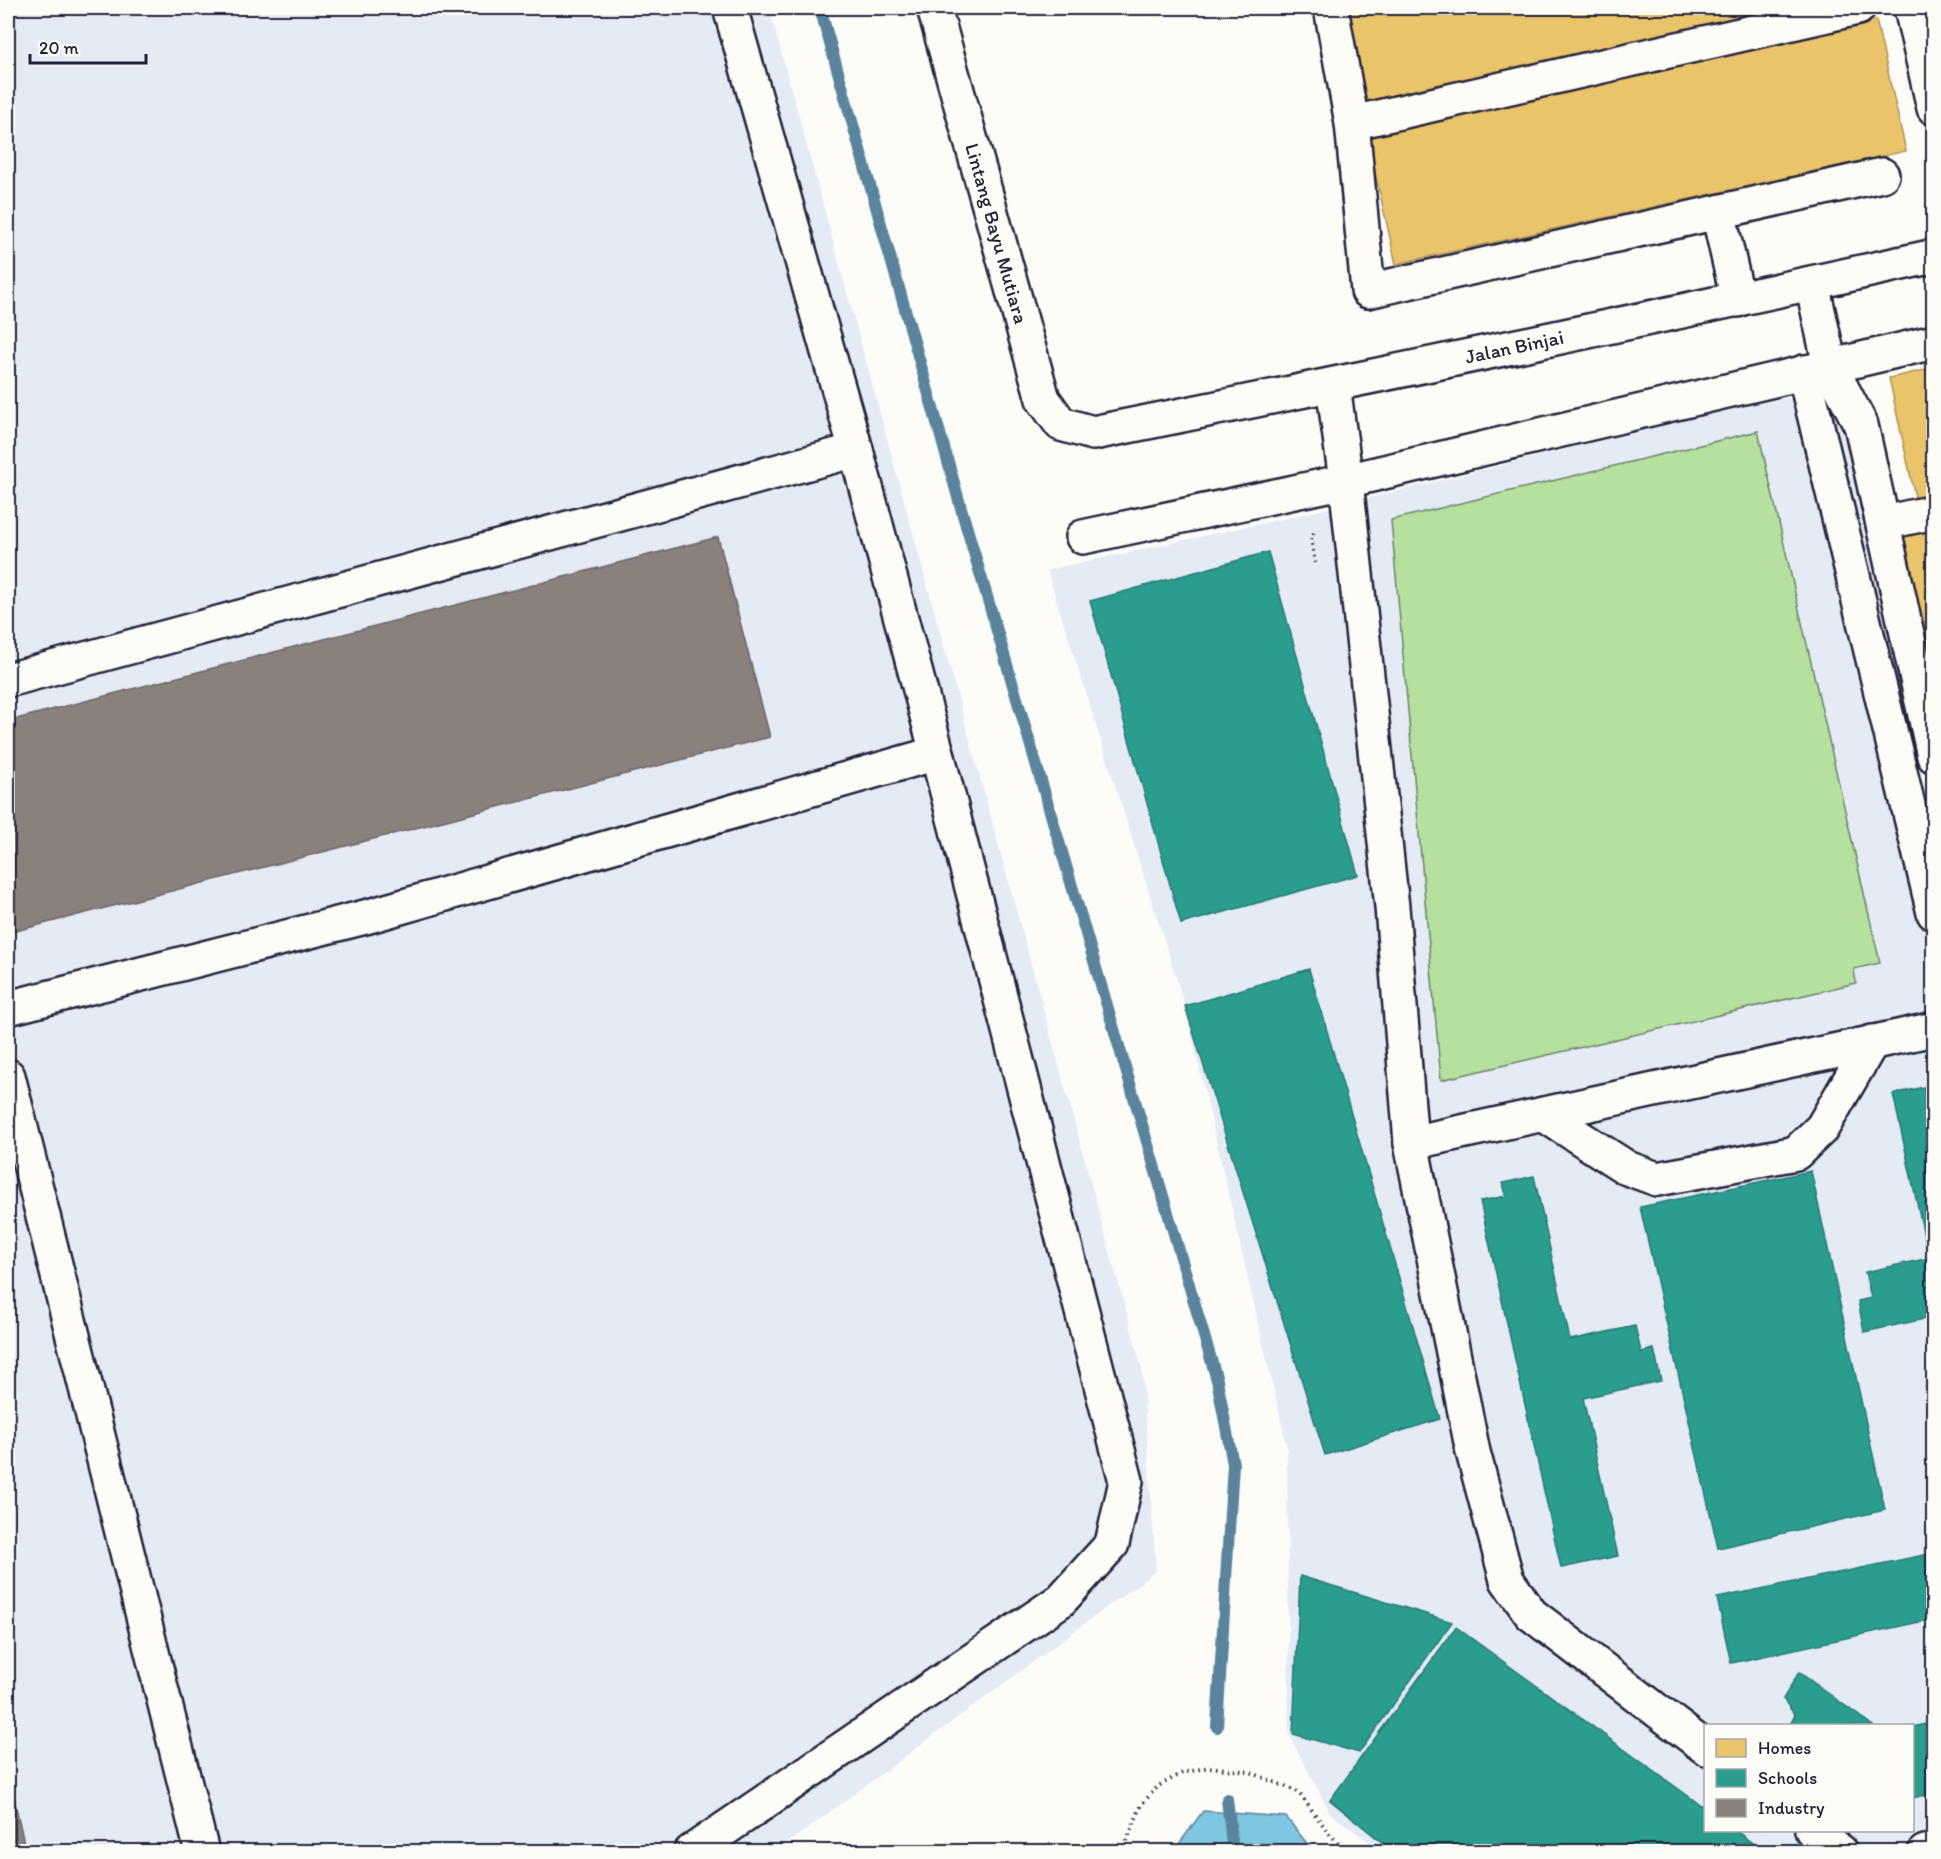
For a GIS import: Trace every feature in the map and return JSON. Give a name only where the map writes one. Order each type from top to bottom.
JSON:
[{"type":"street","points":[[691,1851],[1061,1600],[1112,1544],[1126,1481],[856,450],[730,8]]},
{"type":"street","name":"Lintang Bayu Mutiara","points":[[934,8],[1043,399],[1061,424],[1093,433]]},
{"type":"street","points":[[1331,8],[1352,123],[1368,291],[1882,175]]},
{"type":"street","points":[[1352,123],[1858,8]]},
{"type":"street","points":[[1911,8],[1934,108]]},
{"type":"street","points":[[1718,212],[1738,300]]},
{"type":"street","name":"Jalan Binjai","points":[[1093,433],[1738,300],[1934,256]]},
{"type":"street","points":[[1812,283],[1817,369],[1934,913]]},
{"type":"street","points":[[1083,537],[1346,481],[1934,342]]},
{"type":"street","points":[[1817,369],[1861,425],[1883,523],[1926,687],[1934,756]]},
{"type":"street","points":[[1334,385],[1392,908],[1411,1143],[1473,1452],[1507,1580],[1531,1614],[1704,1746]]},
{"type":"street","points":[[8,680],[856,450]]},
{"type":"street","points":[[1883,523],[1934,512]]},
{"type":"street","points":[[8,1008],[369,916],[937,753]]},
{"type":"street","points":[[1411,1143],[1934,1029]]},
{"type":"street","points":[[1543,1114],[1627,1168],[1658,1179],[1796,1153],[1822,1128],[1872,1042]]},
{"type":"street","points":[[8,1076],[202,1851]]},
{"type":"street","points":[[1815,1832],[1840,1851]]},
{"type":"street","points":[[1925,1851],[1934,1850]]},
{"type":"path","points":[[1122,1851],[1142,1804],[1158,1786],[1183,1773],[1209,1767],[1250,1772],[1298,1792],[1330,1834],[1347,1851]]},
{"type":"shaded area","points":[[8,8],[769,8],[1142,1369],[1156,1571],[777,1851],[8,1852]]},
{"type":"shaded area","points":[[1778,397],[1839,405],[1933,828],[1933,1851],[1382,1851],[1331,1814],[1289,1735],[1287,1447],[1185,1006],[1047,570],[1300,515]]},
{"type":"green space","points":[[1758,431],[1880,963],[1854,969],[1856,983],[1441,1080],[1391,520]]},
{"type":"water","points":[[1203,1811],[1286,1817],[1313,1851],[1174,1851]]},
{"type":"building: Homes","points":[[1340,8],[1811,8],[1363,107]]},
{"type":"building: Homes","points":[[1876,20],[1906,151],[1396,264],[1366,133]]},
{"type":"building: Homes","points":[[1934,368],[1934,497],[1916,501],[1889,378]]},
{"type":"building: Homes","points":[[1934,530],[1934,659],[1925,661],[1898,538]]},
{"type":"building: Schools","points":[[1268,552],[1358,875],[1181,924],[1090,601]]},
{"type":"building: Schools","points":[[1309,969],[1440,1419],[1325,1455],[1185,1006]]},
{"type":"building: Schools","points":[[1924,1087],[1927,1100],[1934,1098],[1934,1317],[1864,1332],[1858,1301],[1871,1298],[1865,1272],[1929,1258],[1893,1094]]},
{"type":"building: Schools","points":[[1811,1171],[1885,1510],[1718,1548],[1640,1207]]},
{"type":"building: Schools","points":[[1534,1176],[1570,1340],[1635,1326],[1641,1352],[1654,1349],[1661,1381],[1583,1398],[1618,1556],[1561,1568],[1480,1201],[1506,1196],[1503,1183]]},
{"type":"building: Schools","points":[[1934,1553],[1934,1619],[1731,1663],[1717,1598]]},
{"type":"building: Schools","points":[[1300,1576],[1452,1622],[1359,1753],[1293,1734]]},
{"type":"building: Schools","points":[[1456,1627],[1704,1808],[1704,1832],[1738,1832],[1764,1852],[1394,1852],[1330,1800]]},
{"type":"building: Schools","points":[[1799,1672],[1870,1724],[1790,1724],[1795,1715],[1783,1699]]},
{"type":"building: Schools","points":[[1934,1722],[1934,1793],[1914,1798],[1914,1727]]},
{"type":"building: Industry","points":[[718,537],[770,737],[8,933],[8,721]]},
{"type":"building: Industry","points":[[8,1771],[26,1852],[8,1852]]},
{"type":"waterway","points":[[820,8],[963,515],[1217,1380],[1233,1464],[1217,1727]]},
{"type":"waterway","points":[[1227,1799],[1233,1852]]}]
